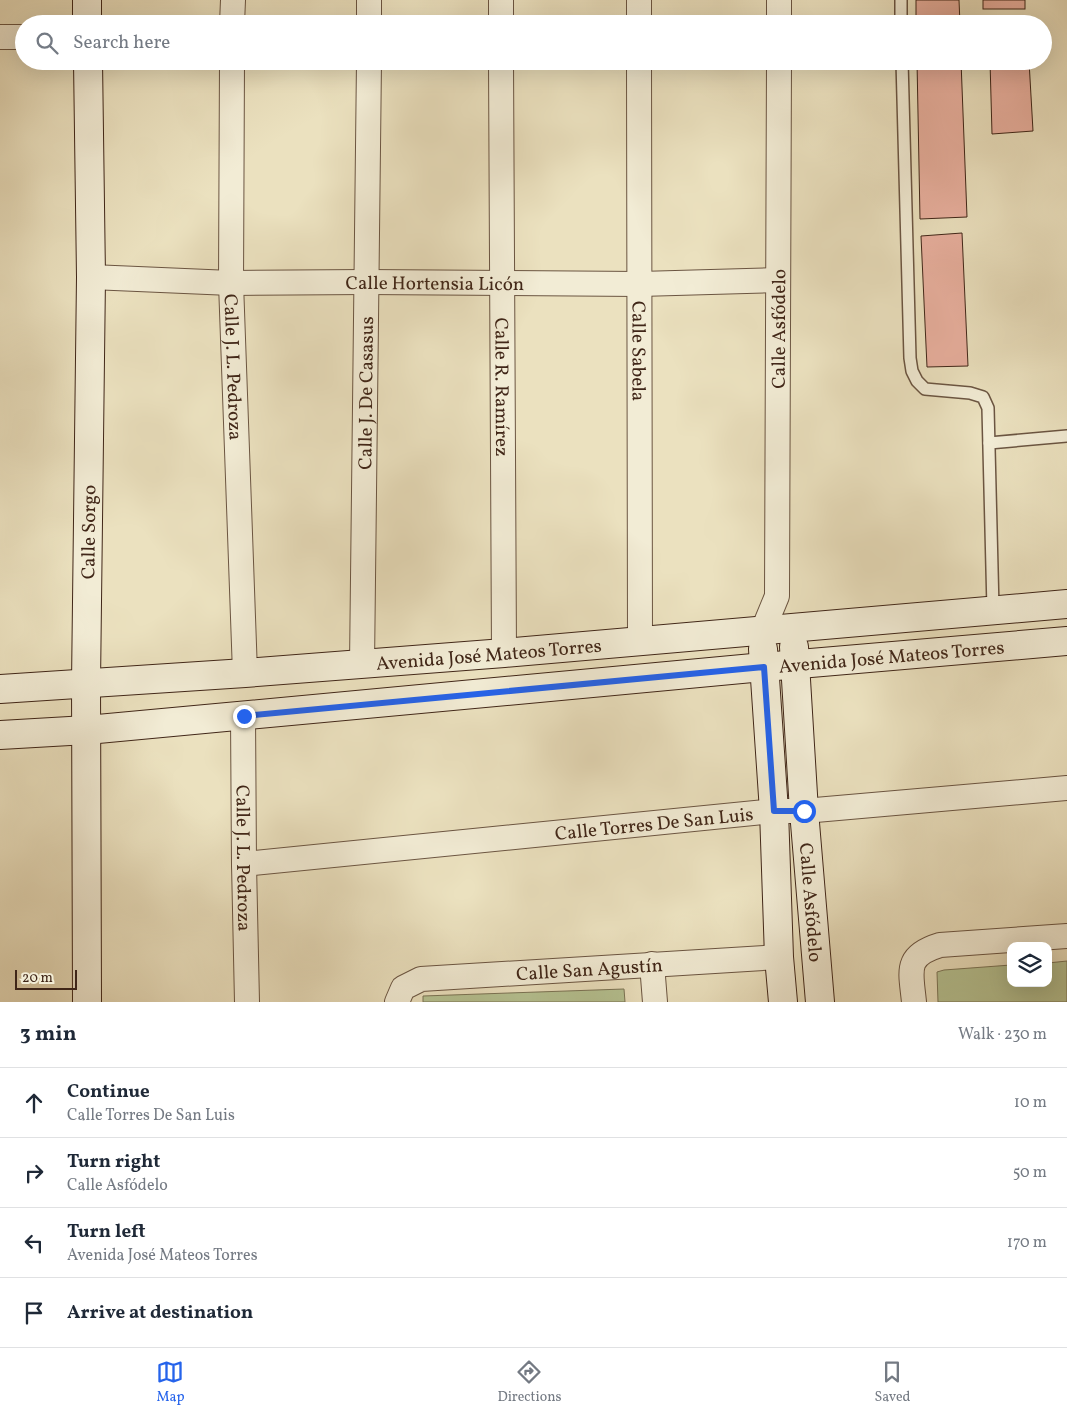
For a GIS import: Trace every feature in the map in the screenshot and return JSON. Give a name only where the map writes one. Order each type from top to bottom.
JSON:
[{"type":"street","points":[[87,0],[87,15]]},
{"type":"street","points":[[232,15],[233,0]]},
{"type":"street","points":[[369,0],[369,15]]},
{"type":"street","points":[[501,0],[501,15]]},
{"type":"street","points":[[639,0],[639,15]]},
{"type":"street","points":[[779,0],[779,15]]},
{"type":"street","points":[[0,37],[15,37]]},
{"type":"street","name":"Calle Sorgo","points":[[87,1002],[86,683],[91,277],[88,70]]},
{"type":"street","name":"Calle J. L. Pedroza","points":[[232,70],[230,283],[245,673]]},
{"type":"street","name":"Calle J. De Casasus","points":[[362,665],[369,70]]},
{"type":"street","name":"Calle R. Ramírez","points":[[501,70],[504,653]]},
{"type":"street","name":"Calle Sabela","points":[[639,70],[640,640]]},
{"type":"street","name":"Calle Asfódelo","points":[[778,70],[777,596],[763,630],[774,811],[779,957],[783,1002]]},
{"type":"street","name":"Calle Hortensia Licón","points":[[91,277],[230,283],[640,284],[778,280]]},
{"type":"street","name":"Calle Asfódelo","points":[[777,596],[793,628],[804,811],[820,1002]]},
{"type":"street","name":"Avenida José Mateos Torres","points":[[0,689],[362,665],[1067,604]]},
{"type":"street","name":"Avenida José Mateos Torres","points":[[0,736],[87,730],[764,667],[1067,641]]},
{"type":"street","name":"Calle J. L. Pedroza","points":[[244,716],[244,864],[247,1002]]},
{"type":"street","name":"Calle Torres De San Luis","points":[[244,864],[774,811],[804,811],[1067,788]]},
{"type":"street","points":[[914,1002],[911,970],[914,958],[925,949],[940,945],[1067,936]]},
{"type":"street","name":"Calle San Agustín","points":[[400,995],[421,979],[779,957]]},
{"type":"street","points":[[652,964],[655,1002]]},
{"type":"lane","points":[[901,0],[901,15]]},
{"type":"lane","points":[[902,70],[910,358],[912,371],[917,381],[925,389],[970,393],[982,398],[988,408],[993,610]]},
{"type":"lane","points":[[989,443],[1067,436]]},
{"type":"green space","points":[[1067,961],[1067,1002],[938,1002],[937,972],[1007,965],[1007,987],[1052,987],[1052,963]]},
{"type":"green space","points":[[624,989],[625,1002],[423,1002],[423,996]]},
{"type":"building","points":[[916,0],[959,0],[960,15],[916,15]]},
{"type":"building","points":[[983,0],[1025,0],[1025,9],[983,9]]},
{"type":"building","points":[[917,70],[961,70],[967,217],[920,219]]},
{"type":"building","points":[[990,70],[1030,70],[1033,131],[992,134]]},
{"type":"building","points":[[962,233],[968,366],[927,367],[921,236]]},
{"type":"route","points":[[244,716],[764,667],[774,811],[804,811]]}]
